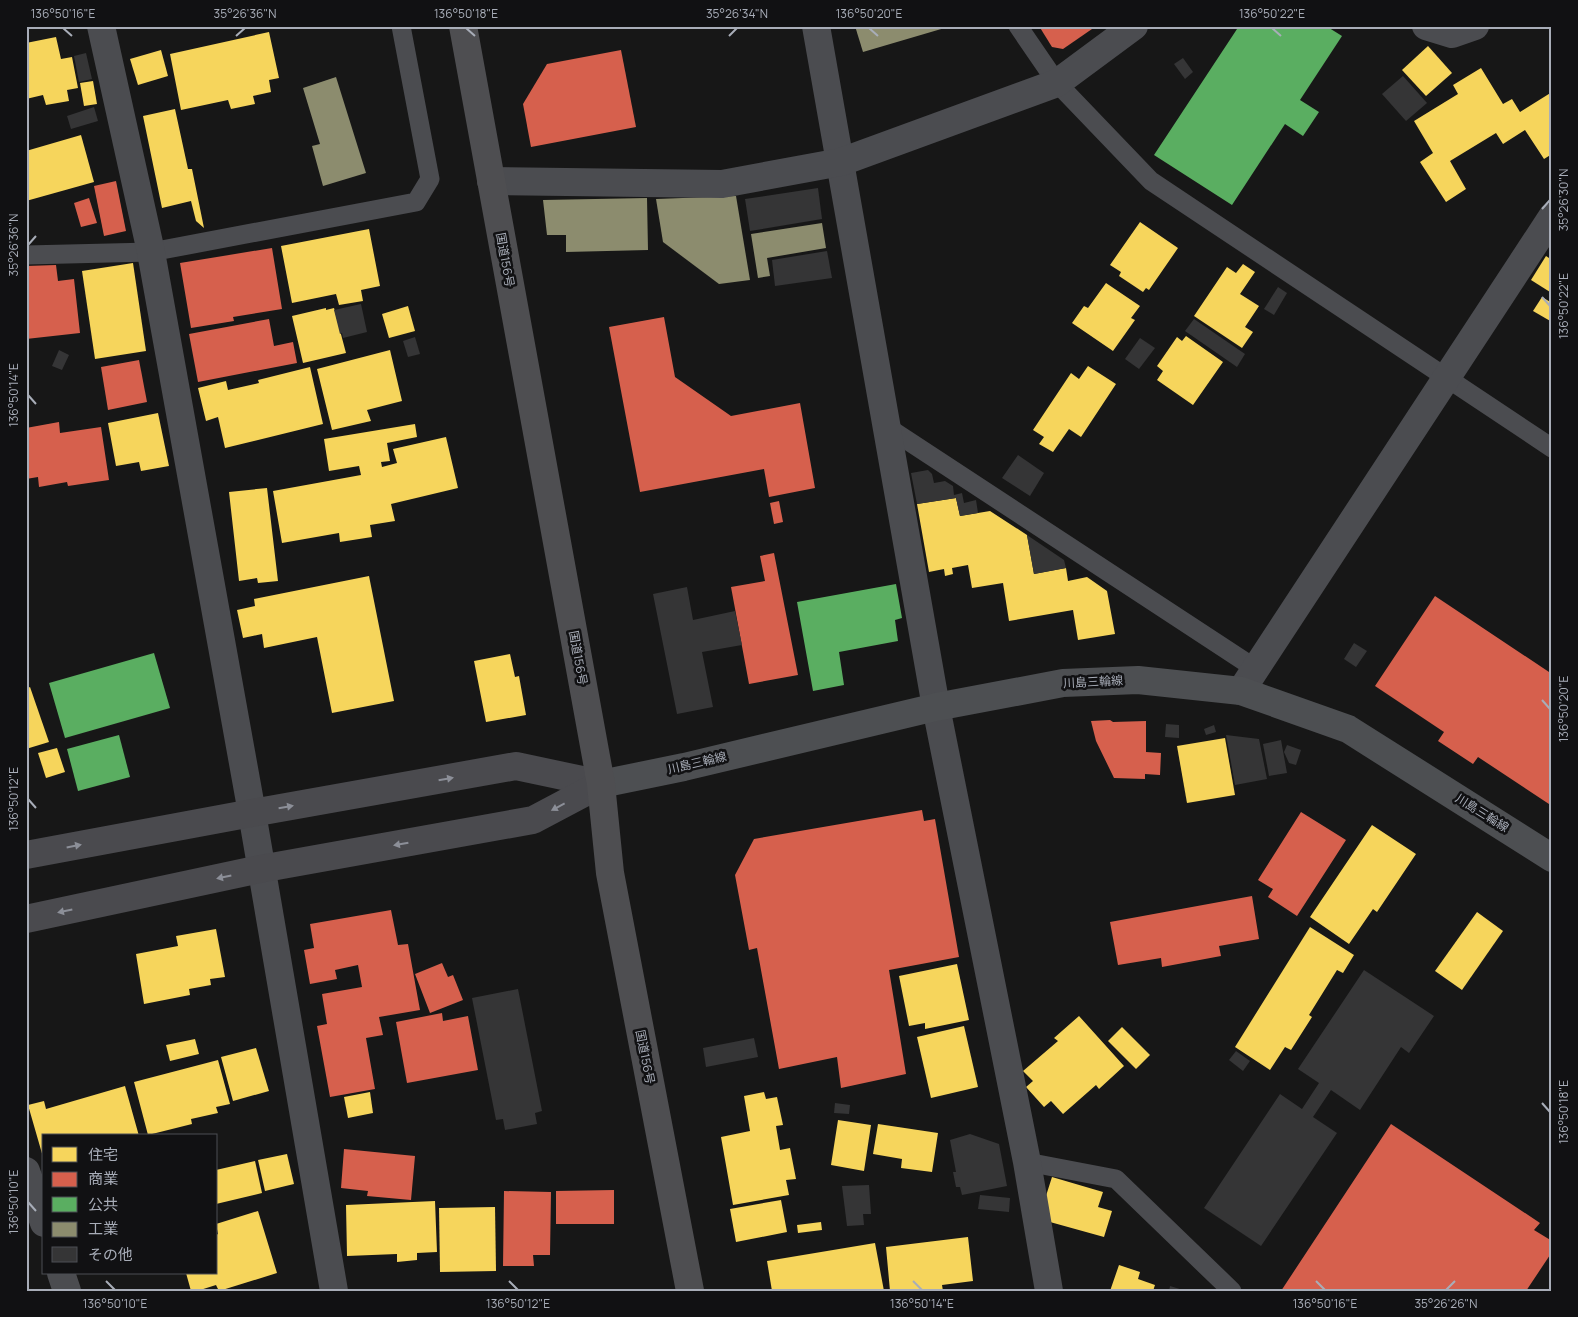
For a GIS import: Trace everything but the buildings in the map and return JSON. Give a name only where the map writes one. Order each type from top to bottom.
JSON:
[{"type":"highway","name":"国道156号","points":[[462,26],[601,784],[610,873],[690,1291]]},
{"type":"main road","name":"川島三輪線","points":[[601,784],[684,767],[936,707],[1073,683],[1138,680],[1241,691],[1348,729],[1552,858]]},
{"type":"street","points":[[101,26],[151,252],[252,813],[260,869],[334,1291]]},
{"type":"street","points":[[816,26],[936,707],[1027,1162],[1049,1291]]},
{"type":"street","points":[[491,181],[722,184],[841,162],[1056,83],[1134,26]]},
{"type":"street","points":[[1426,26],[1452,34],[1475,26]]},
{"type":"street","points":[[1241,691],[1552,217]]},
{"type":"street","points":[[26,855],[516,766],[601,784]]},
{"type":"street","points":[[26,919],[260,869],[533,820],[601,784]]},
{"type":"street","points":[[26,1172],[42,1217]]},
{"type":"street","points":[[61,1274],[67,1291]]},
{"type":"lane","points":[[26,255],[151,252],[416,202],[430,179],[400,26]]},
{"type":"lane","points":[[1018,26],[1056,83],[1151,181],[1552,448]]},
{"type":"lane","points":[[887,427],[1256,669]]},
{"type":"lane","points":[[1027,1162],[1116,1179],[1232,1291]]}]
